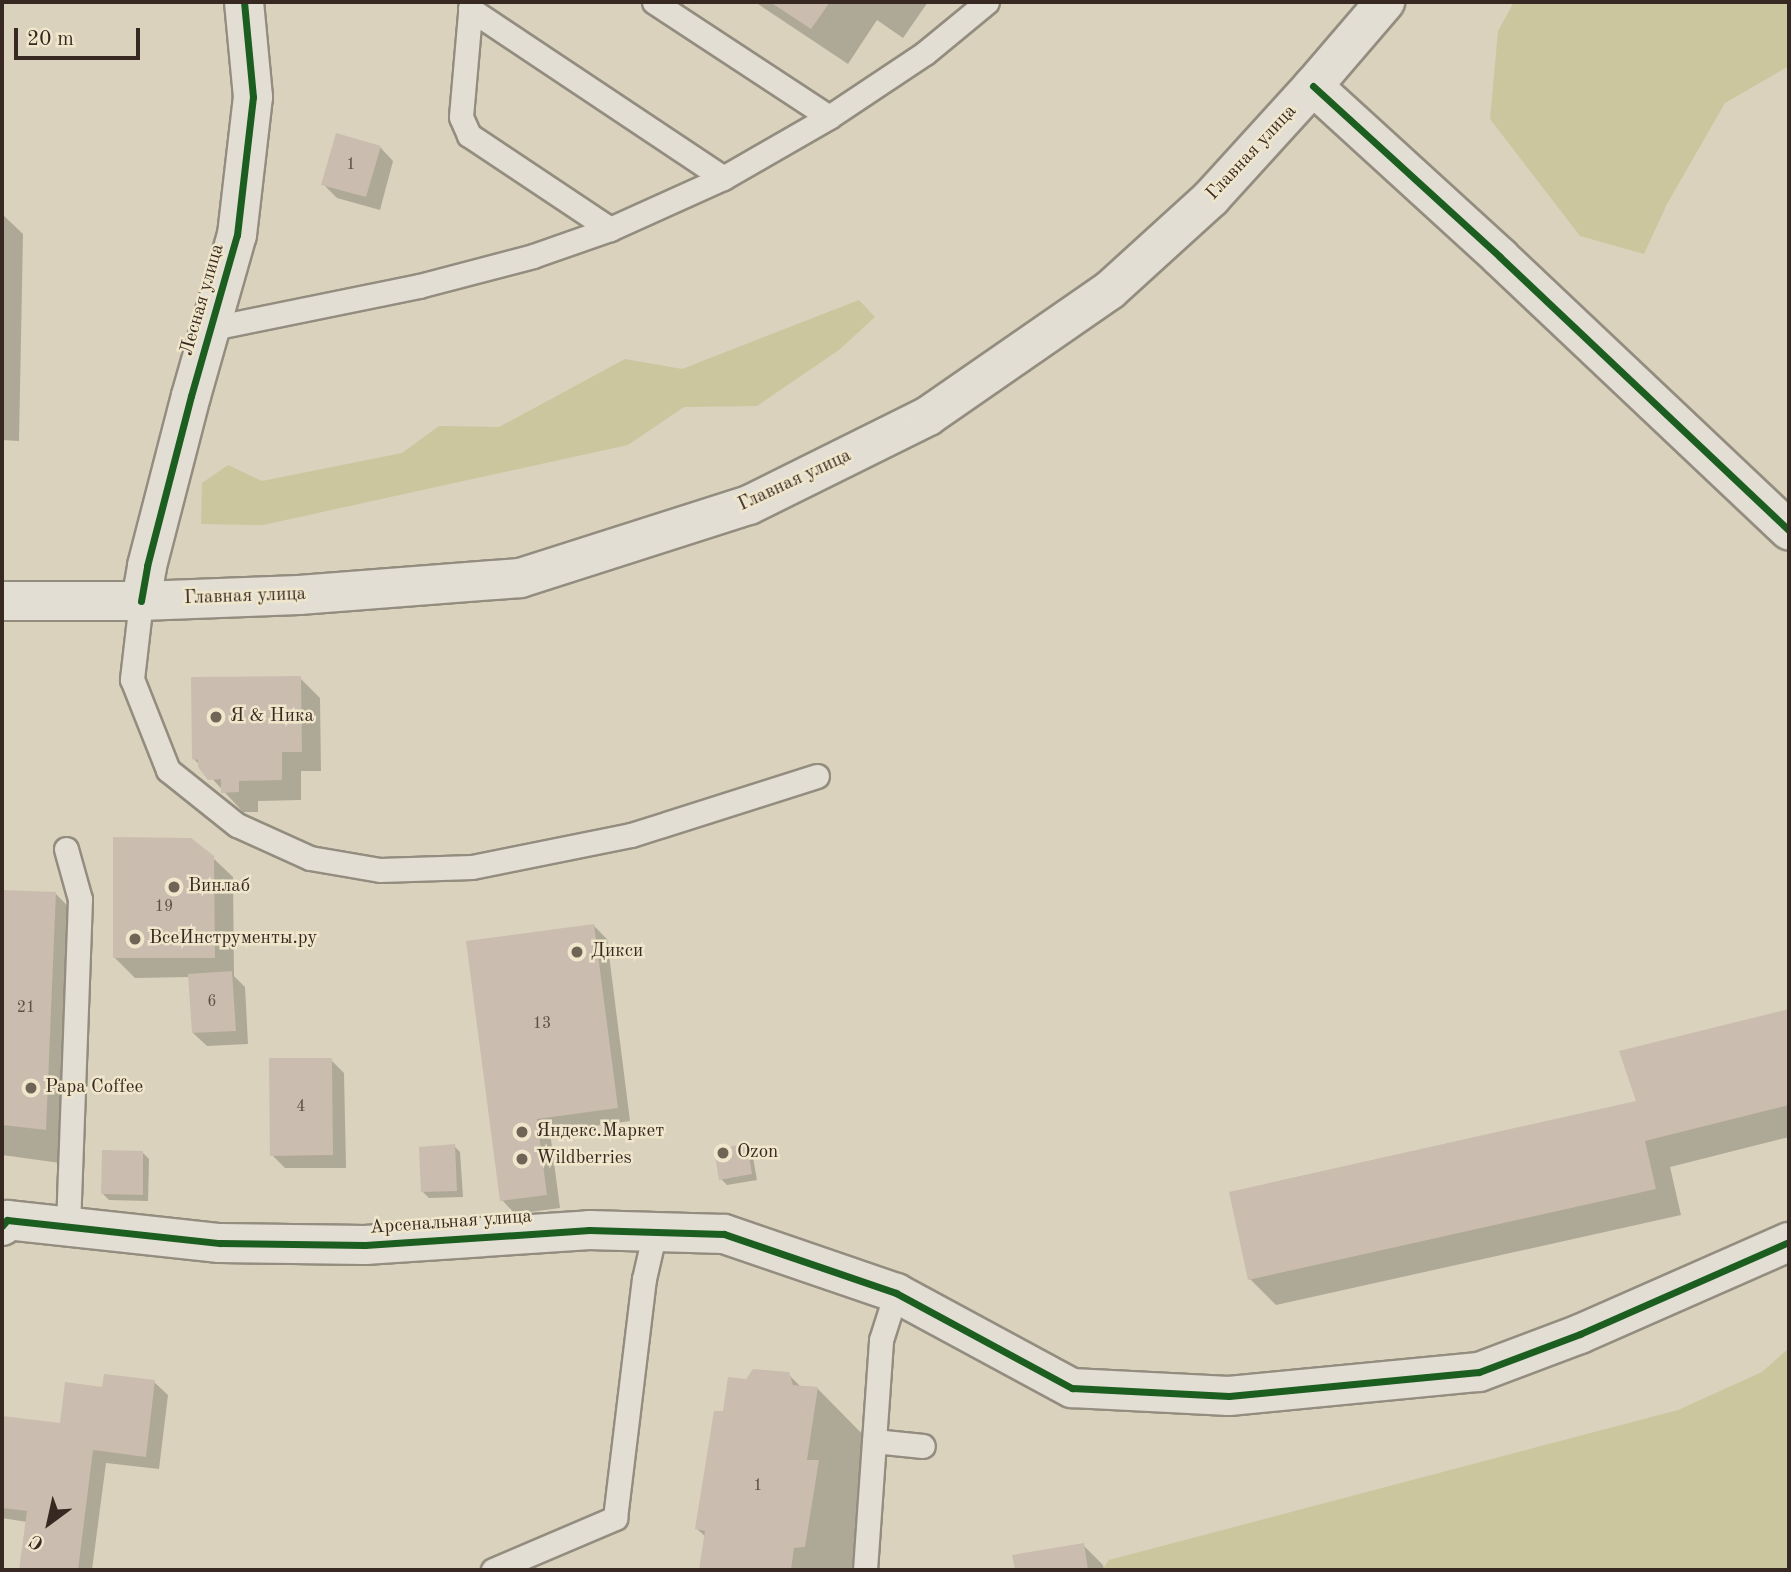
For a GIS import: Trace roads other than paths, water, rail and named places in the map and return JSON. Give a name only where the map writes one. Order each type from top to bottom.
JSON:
[{"type":"street","name":"Лесная улица","points":[[141,601],[147,566],[191,396],[213,328],[237,235],[253,97],[244,2]]},
{"type":"street","name":"Главная улица","points":[[2,601],[141,601],[299,595],[520,578],[749,505],[928,416],[1110,290],[1211,198],[1385,2]]},
{"type":"street","points":[[1313,86],[1500,257],[1789,530]]},
{"type":"street","name":"Арсенальная улица","points":[[4,1222],[220,1243],[365,1245],[589,1230],[724,1234],[897,1293],[1072,1388],[1230,1395],[1479,1372],[1580,1334],[1789,1242]]},
{"type":"lane","points":[[654,2],[828,117]]},
{"type":"lane","points":[[213,328],[419,286],[533,256],[610,229],[723,178],[828,117],[925,53],[987,2]]},
{"type":"lane","points":[[610,229],[469,135],[461,117],[470,6],[723,178]]},
{"type":"lane","points":[[141,601],[132,679],[168,770],[237,825],[310,858],[380,870],[472,867],[631,835],[817,776]]},
{"type":"lane","points":[[66,849],[80,899],[68,1228]]},
{"type":"lane","points":[[493,1570],[615,1518],[645,1279],[655,1231]]},
{"type":"lane","points":[[865,1570],[881,1340],[897,1293]]},
{"type":"lane","points":[[874,1441],[923,1446]]},
{"type":"place","name":"Я & Ника","points":[[216,717]]},
{"type":"place","name":"Винлаб","points":[[174,887]]},
{"type":"place","name":"ВсеИнструменты.ру","points":[[135,939]]},
{"type":"place","name":"Дикси","points":[[577,952]]},
{"type":"place","name":"Papa Coffee","points":[[31,1088]]},
{"type":"place","name":"Яндекс.Маркет","points":[[522,1132]]},
{"type":"place","name":"Ozon","points":[[723,1153]]},
{"type":"place","name":"Wildberries","points":[[522,1159]]}]
